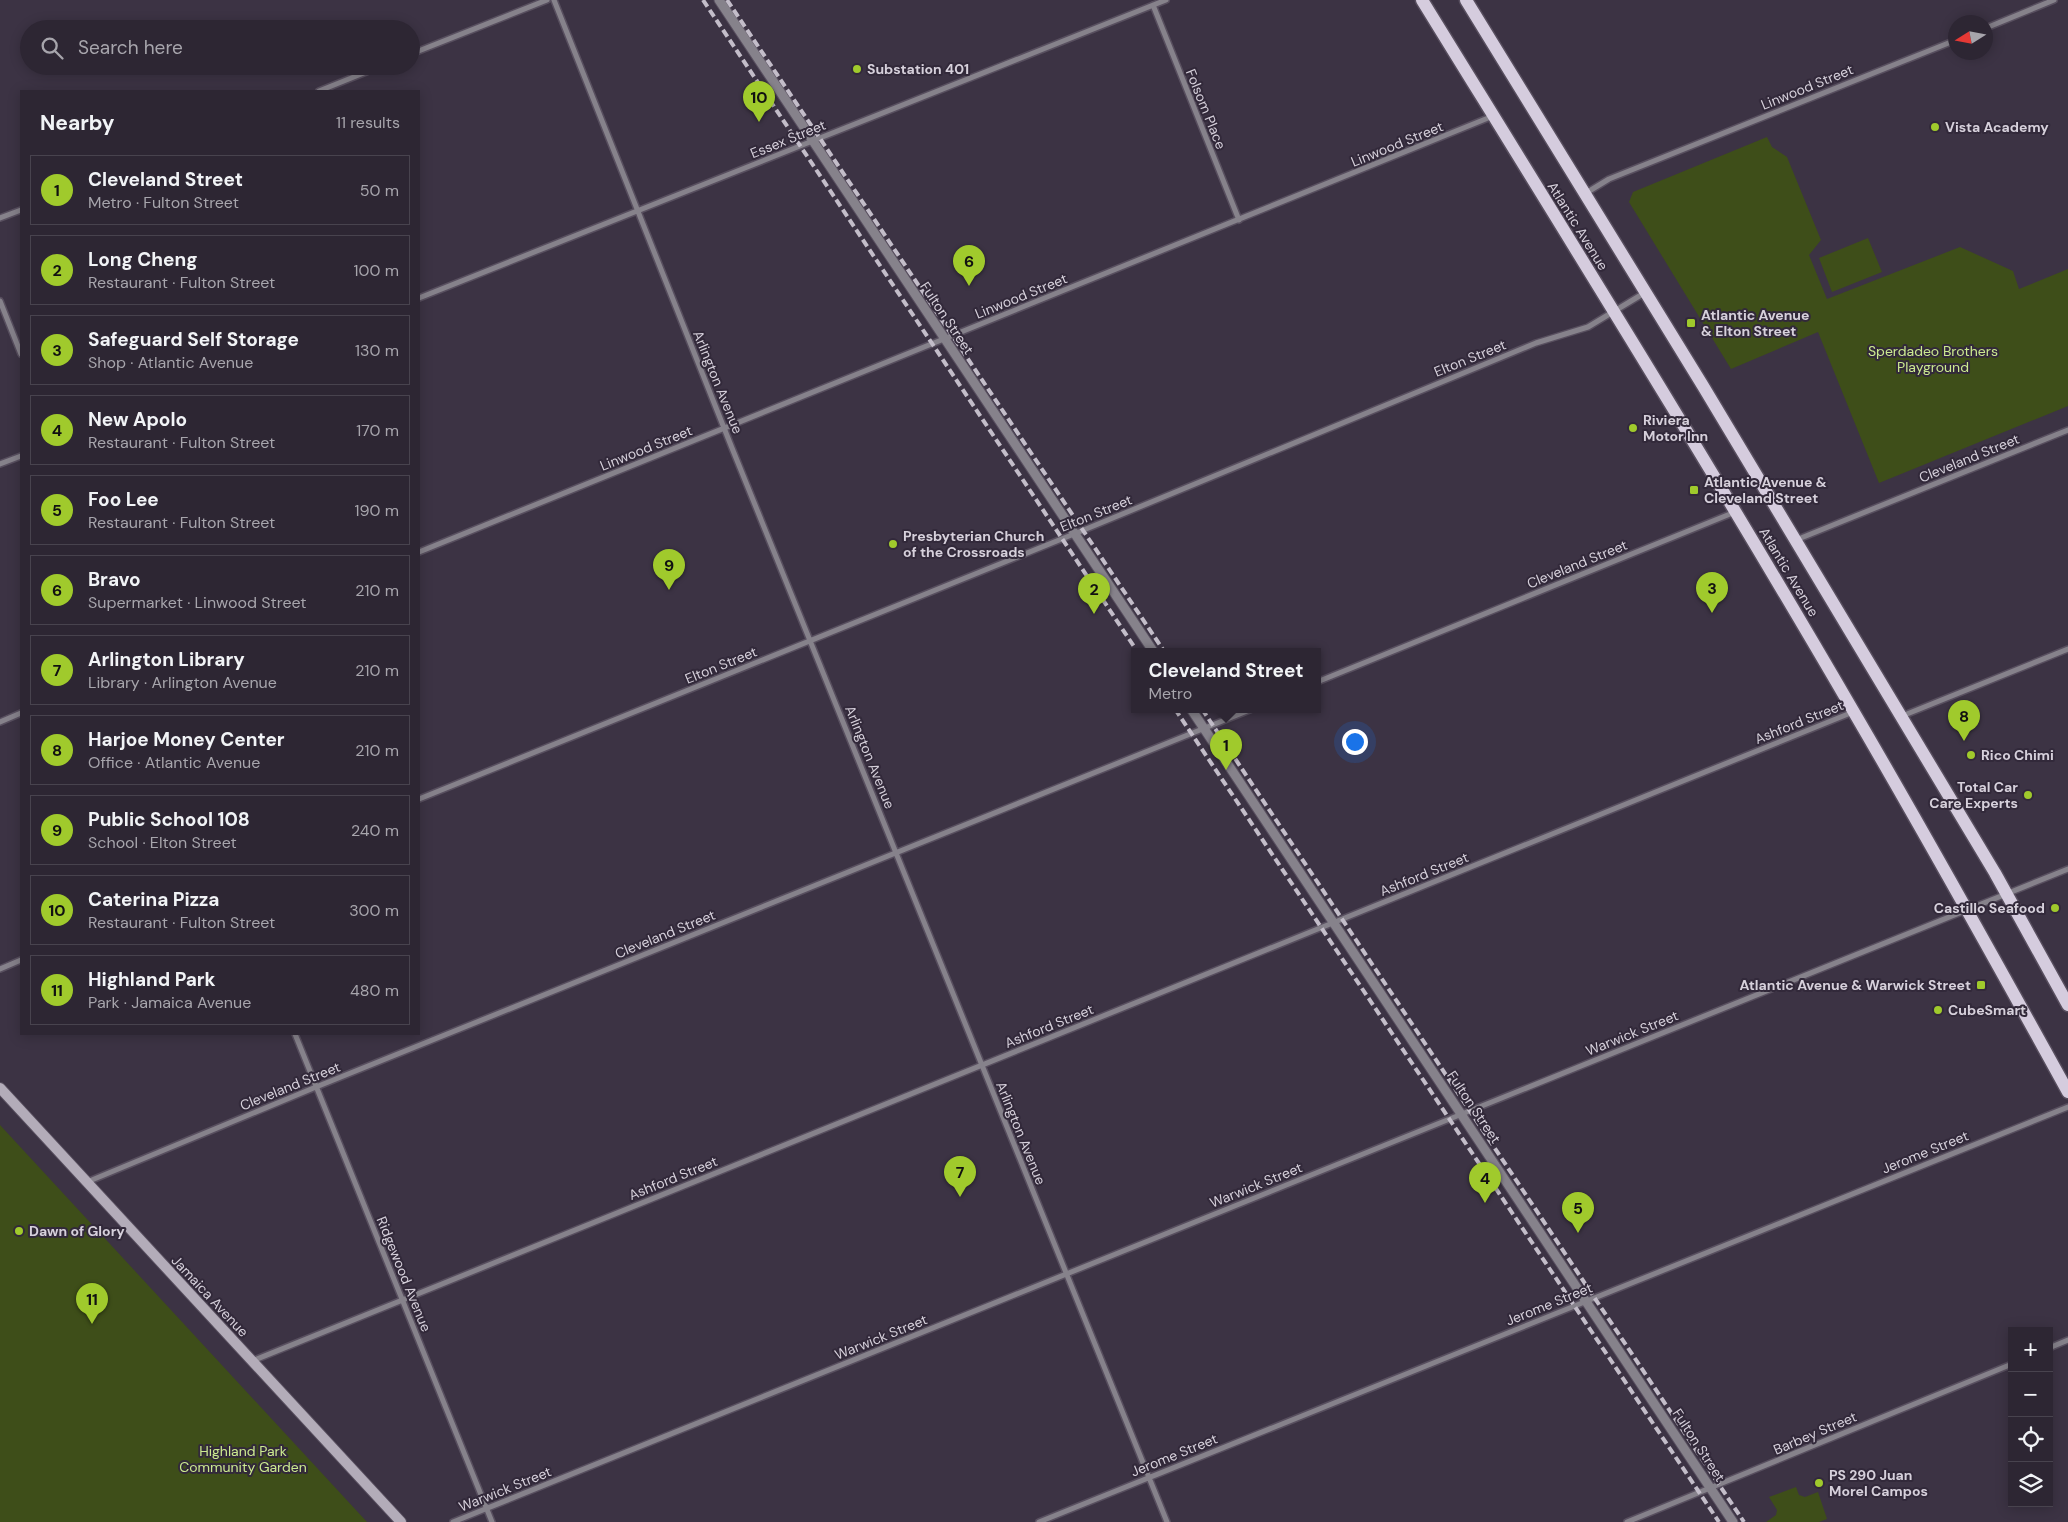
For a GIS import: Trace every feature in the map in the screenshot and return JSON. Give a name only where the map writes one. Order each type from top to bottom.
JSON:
[{"type":"main road","name":"Atlantic Avenue","points":[[1422,0],[1735,512],[1854,712],[1967,909],[2068,1092]]},
{"type":"main road","name":"Atlantic Avenue","points":[[1466,0],[1647,292],[1796,540],[2007,893],[2068,1005]]},
{"type":"main road","name":"Jamaica Avenue","points":[[0,1088],[400,1522]]},
{"type":"street","points":[[420,50],[547,0]]},
{"type":"street","name":"Arlington Avenue","points":[[554,0],[637,211],[1167,1522]]},
{"type":"street","name":"Fulton Street","points":[[719,0],[1151,648]]},
{"type":"street","name":"Essex Street","points":[[420,298],[1166,0]]},
{"type":"street","points":[[1993,25],[2054,0]]},
{"type":"street","name":"Folsom Place","points":[[1153,5],[1239,220]]},
{"type":"street","name":"Linwood Street","points":[[1586,193],[1609,179],[1948,43]]},
{"type":"street","points":[[321,90],[358,75]]},
{"type":"street","name":"Linwood Street","points":[[420,552],[1493,116]]},
{"type":"street","points":[[0,218],[20,210]]},
{"type":"street","name":"Elton Street","points":[[420,799],[1074,534],[1536,343],[1588,327],[1647,292]]},
{"type":"street","points":[[0,300],[20,351]]},
{"type":"street","name":"Cleveland Street","points":[[1796,540],[2068,430]]},
{"type":"street","points":[[0,464],[20,456]]},
{"type":"street","name":"Cleveland Street","points":[[1321,680],[1735,512]]},
{"type":"street","points":[[1901,716],[2068,648]]},
{"type":"street","name":"Ashford Street","points":[[252,1361],[1854,712]]},
{"type":"street","points":[[0,722],[20,713]]},
{"type":"street","name":"Fulton Street","points":[[1194,713],[1733,1522]]},
{"type":"street","name":"Cleveland Street","points":[[87,1182],[316,1087],[1242,713]]},
{"type":"street","name":"Warwick Street","points":[[453,1522],[2068,869]]},
{"type":"street","points":[[0,969],[20,960]]},
{"type":"street","name":"Ridgewood Avenue","points":[[295,1035],[492,1522]]},
{"type":"street","name":"Jerome Street","points":[[1039,1522],[2068,1106]]},
{"type":"street","points":[[2053,1346],[2068,1340]]},
{"type":"street","name":"Barbey Street","points":[[1627,1522],[2008,1366]]},
{"type":"green space","name":"Sperdadeo Brothers Playground","points":[[1767,137],[1772,147],[1787,157],[1821,240],[1809,255],[1827,299],[1960,247],[2013,271],[2019,289],[2068,269],[2068,406],[1879,483],[1818,332],[1731,369],[1629,202],[1633,192]]},
{"type":"green space","points":[[1868,238],[1882,272],[1832,292],[1819,258]]},
{"type":"green space","name":"Highland Park Community Garden","points":[[0,1125],[367,1522],[0,1522]]},
{"type":"green space","points":[[1796,1487],[1799,1495],[1805,1497],[1818,1492],[1827,1519],[1819,1522],[1766,1522],[1776,1515],[1777,1510],[1769,1497]]},
{"type":"railway","points":[[703,0],[1135,648]]},
{"type":"railway","points":[[727,0],[1162,648]]},
{"type":"railway","points":[[1178,713],[1719,1522]]},
{"type":"railway","points":[[1205,713],[1744,1522]]},
{"type":"place","name":"Substation 401","points":[[857,69]]},
{"type":"place","name":"Caterina Pizza","points":[[759,122]]},
{"type":"place","name":"Vista Academy","points":[[1935,127]]},
{"type":"place","name":"Bravo","points":[[969,286]]},
{"type":"place","name":"Atlantic Avenue & Elton Street","points":[[1691,323]]},
{"type":"place","name":"Riviera Motor Inn","points":[[1633,428]]},
{"type":"place","name":"Atlantic Avenue & Cleveland Street","points":[[1694,490]]},
{"type":"place","name":"Presbyterian Church of the Crossroads","points":[[893,544]]},
{"type":"place","name":"Public School 108","points":[[669,590]]},
{"type":"place","name":"Safeguard Self Storage","points":[[1712,613]]},
{"type":"place","name":"Long Cheng","points":[[1094,614]]},
{"type":"place","name":"Harjoe Money Center","points":[[1964,741]]},
{"type":"place","name":"Rico Chimi","points":[[1971,755]]},
{"type":"place","name":"Cleveland Street","points":[[1226,770]]},
{"type":"place","name":"Total Car Care Experts","points":[[2028,795]]},
{"type":"place","name":"Castillo Seafood","points":[[2055,908]]},
{"type":"place","name":"Atlantic Avenue & Warwick Street","points":[[1981,985]]},
{"type":"place","name":"CubeSmart","points":[[1938,1010]]},
{"type":"place","name":"Arlington Library","points":[[960,1197]]},
{"type":"place","name":"New Apolo","points":[[1485,1203]]},
{"type":"place","name":"Dawn of Glory","points":[[19,1231]]},
{"type":"place","name":"Foo Lee","points":[[1578,1233]]},
{"type":"place","name":"Highland Park","points":[[92,1324]]},
{"type":"place","name":"PS 290 Juan Morel Campos","points":[[1819,1483]]}]
